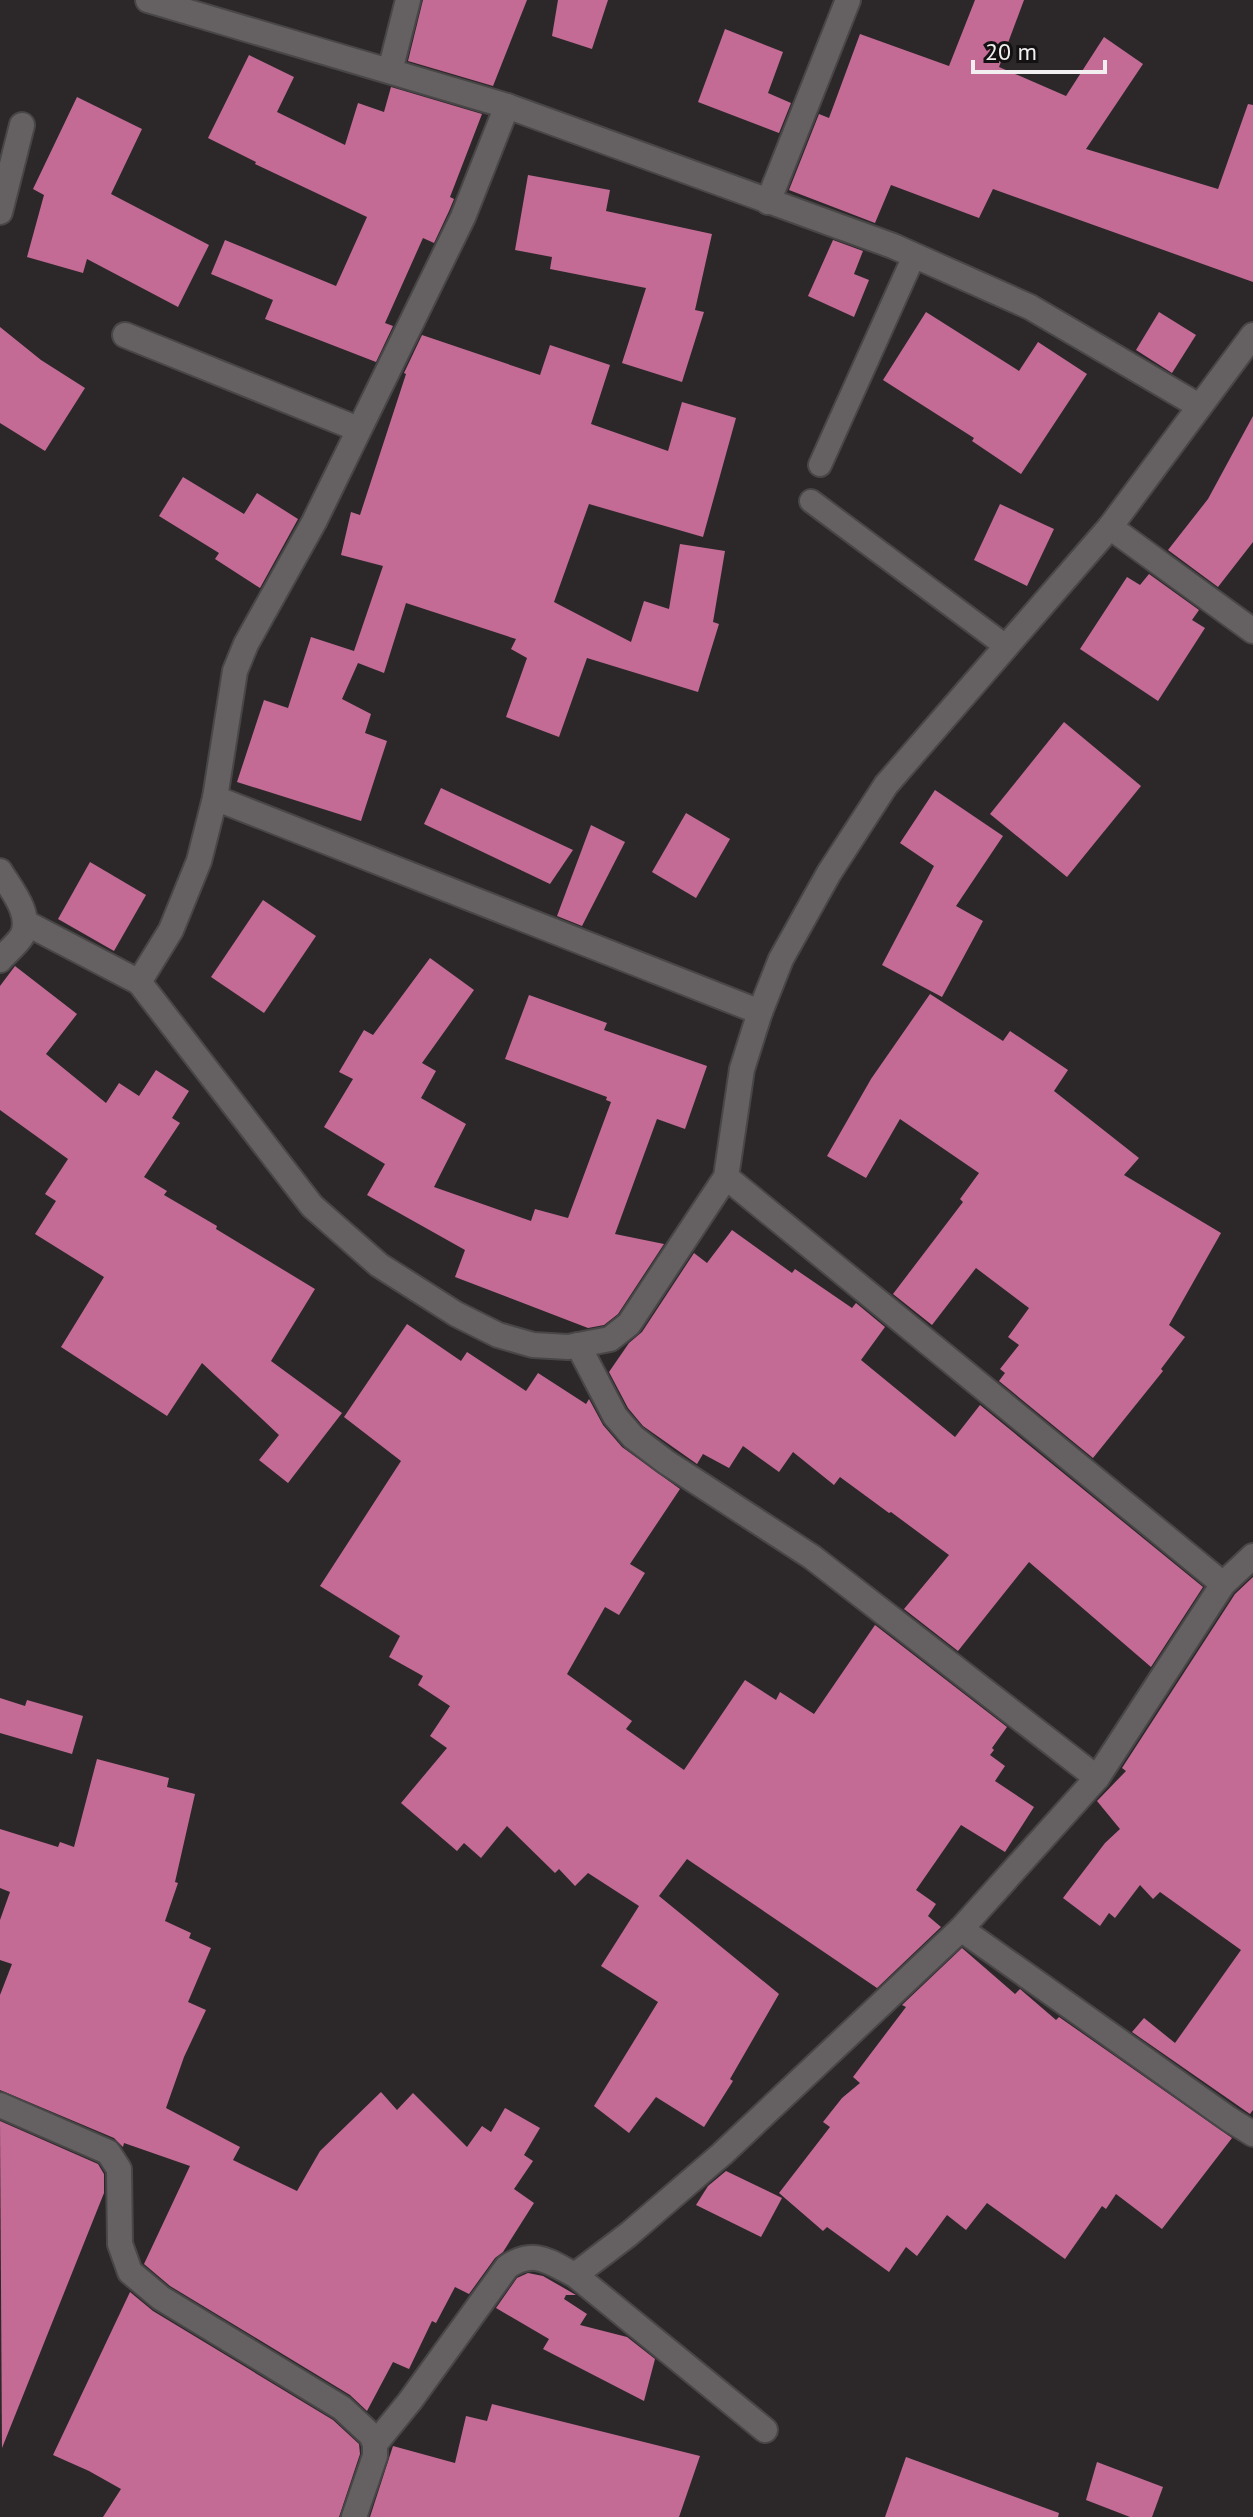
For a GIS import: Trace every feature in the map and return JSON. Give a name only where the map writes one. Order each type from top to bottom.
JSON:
[{"type":"street","points":[[148,0],[507,106],[914,256],[1030,307],[1199,406]]},
{"type":"street","points":[[390,71],[408,0]]},
{"type":"street","points":[[768,202],[848,0]]},
{"type":"street","points":[[139,982],[171,930],[199,861],[215,798],[235,671],[246,644],[314,522],[463,217],[507,106]]},
{"type":"street","points":[[0,212],[22,125]]},
{"type":"street","points":[[125,335],[358,429]]},
{"type":"street","points":[[26,923],[139,982],[312,1206],[379,1265],[456,1314],[498,1335],[533,1345],[568,1347],[610,1339],[629,1324],[726,1177],[742,1069],[760,1012],[781,959],[829,873],[886,785],[1110,527],[1253,335]]},
{"type":"street","points":[[1110,527],[1253,631]]},
{"type":"street","points":[[215,798],[760,1012]]},
{"type":"street","points":[[0,871],[22,907],[26,923],[21,936],[0,960]]},
{"type":"street","points":[[726,1177],[1223,1584]]},
{"type":"street","points":[[578,1345],[615,1416],[633,1437],[812,1557],[1097,1778]]},
{"type":"street","points":[[575,2275],[629,2234],[722,2154],[961,1929],[1097,1778],[1223,1584],[1253,1556]]},
{"type":"street","points":[[961,1929],[1253,2134]]},
{"type":"street","points":[[0,2105],[108,2152],[119,2169],[120,2244],[130,2272],[161,2298],[342,2408],[371,2435],[375,2456],[354,2517]]},
{"type":"street","points":[[375,2444],[507,2267],[518,2259],[536,2256],[575,2275],[765,2430]]},
{"type":"lane","points":[[820,465],[914,256]]},
{"type":"lane","points":[[811,501],[1007,647]]},
{"type":"building","points":[[423,0],[527,0],[493,86],[408,61]]},
{"type":"building","points":[[558,0],[608,0],[592,49],[552,36]]},
{"type":"building","points":[[975,0],[1024,0],[999,67],[1066,96],[1104,37],[1143,64],[1086,149],[1218,189],[1248,104],[1253,105],[1253,282],[993,189],[979,218],[891,185],[875,223],[789,190],[819,114],[829,118],[860,34],[949,66]]},
{"type":"building","points":[[725,29],[783,52],[768,93],[791,103],[779,133],[698,102]]},
{"type":"building","points":[[249,55],[294,77],[277,112],[345,145],[358,103],[384,112],[391,87],[482,114],[450,197],[454,199],[449,211],[434,243],[423,238],[385,323],[393,326],[376,362],[265,319],[273,300],[211,274],[225,240],[336,286],[367,217],[208,138]]},
{"type":"building","points":[[77,97],[142,129],[111,194],[209,245],[178,307],[87,259],[83,273],[27,257],[44,195],[33,189]]},
{"type":"building","points":[[528,175],[610,190],[606,211],[712,234],[695,310],[704,312],[682,382],[622,363],[646,288],[550,269],[552,257],[515,250]]},
{"type":"building","points":[[833,240],[863,251],[854,274],[869,280],[854,317],[808,296]]},
{"type":"building","points":[[926,312],[1019,371],[1038,342],[1087,374],[1021,474],[972,441],[974,438],[883,380]]},
{"type":"building","points":[[1159,312],[1196,335],[1172,373],[1136,350]]},
{"type":"building","points":[[0,327],[41,360],[85,388],[45,451],[0,423]]},
{"type":"building","points":[[422,335],[540,375],[550,345],[610,365],[591,424],[668,451],[682,402],[736,418],[703,537],[589,504],[554,602],[631,642],[644,601],[669,609],[680,544],[725,551],[713,622],[719,624],[698,692],[587,658],[559,737],[506,717],[527,658],[511,649],[516,639],[406,603],[384,673],[358,663],[342,699],[371,714],[365,733],[387,741],[361,821],[237,782],[264,700],[288,708],[311,637],[354,651],[383,566],[341,555],[351,512],[360,515],[404,373]]},
{"type":"building","points":[[1253,416],[1253,542],[1218,587],[1168,550],[1208,499]]},
{"type":"building","points":[[183,477],[244,514],[257,493],[298,519],[260,588],[215,559],[219,553],[159,516]]},
{"type":"building","points":[[1000,504],[1054,529],[1027,586],[974,560]]},
{"type":"building","points":[[1149,574],[1199,610],[1192,620],[1205,628],[1158,701],[1080,649],[1127,577],[1140,585]]},
{"type":"building","points":[[1064,722],[1141,786],[1067,877],[990,814]]},
{"type":"building","points":[[441,788],[573,850],[550,884],[424,824]]},
{"type":"building","points":[[935,790],[1003,836],[956,906],[983,921],[942,997],[882,965],[934,866],[900,843]]},
{"type":"building","points":[[686,813],[730,839],[696,898],[652,872]]},
{"type":"building","points":[[591,825],[625,842],[582,926],[557,916]]},
{"type":"building","points":[[90,862],[146,895],[114,951],[58,919]]},
{"type":"building","points":[[263,900],[316,936],[264,1013],[211,977]]},
{"type":"building","points":[[430,958],[474,990],[422,1063],[436,1071],[421,1098],[466,1124],[434,1187],[531,1221],[535,1209],[568,1218],[611,1102],[606,1100],[607,1097],[505,1059],[529,995],[607,1023],[604,1030],[707,1066],[685,1129],[657,1119],[615,1234],[664,1244],[618,1314],[604,1325],[588,1328],[455,1277],[465,1250],[367,1195],[385,1164],[324,1127],[353,1079],[339,1072],[364,1030],[373,1035]]},
{"type":"building","points":[[15,966],[77,1014],[46,1054],[106,1103],[119,1083],[139,1096],[156,1070],[189,1091],[172,1118],[180,1123],[144,1177],[167,1191],[164,1195],[315,1289],[271,1361],[342,1413],[288,1483],[259,1460],[279,1435],[202,1363],[167,1416],[61,1347],[104,1277],[35,1234],[56,1201],[45,1194],[68,1159],[0,1110],[0,986]]},
{"type":"building","points":[[930,994],[1003,1041],[1010,1031],[1068,1070],[1054,1091],[1139,1158],[1124,1175],[1221,1233],[1169,1325],[1185,1337],[1161,1369],[1163,1371],[1093,1458],[999,1381],[1005,1373],[1000,1369],[1019,1345],[1008,1337],[1029,1308],[976,1268],[932,1325],[893,1294],[963,1202],[960,1199],[979,1173],[900,1119],[866,1178],[827,1156],[871,1079]]},
{"type":"building","points":[[732,1230],[792,1273],[795,1269],[852,1308],[856,1303],[885,1327],[861,1360],[955,1437],[980,1405],[1203,1587],[1151,1667],[1029,1562],[958,1651],[904,1609],[949,1555],[891,1512],[840,1477],[834,1485],[793,1452],[779,1472],[743,1446],[729,1468],[703,1454],[697,1464],[643,1426],[628,1408],[609,1372],[629,1343],[642,1332],[694,1253],[707,1263]]},
{"type":"building","points":[[407,1324],[461,1361],[467,1352],[526,1391],[538,1373],[586,1404],[589,1399],[603,1425],[622,1447],[680,1489],[630,1564],[645,1573],[619,1615],[605,1607],[567,1674],[632,1721],[626,1729],[684,1770],[745,1680],[776,1700],[780,1692],[814,1714],[875,1625],[1007,1727],[990,1755],[1005,1766],[995,1781],[1034,1807],[1005,1852],[961,1825],[916,1890],[936,1904],[928,1916],[941,1927],[877,1988],[687,1859],[659,1896],[779,1994],[730,2079],[733,2081],[704,2127],[656,2097],[629,2133],[594,2106],[658,2002],[601,1966],[639,1906],[588,1873],[575,1886],[559,1869],[555,1873],[507,1826],[481,1858],[464,1843],[457,1851],[401,1803],[447,1748],[430,1736],[450,1706],[418,1685],[423,1676],[389,1657],[400,1636],[320,1586],[401,1461],[344,1417]]},
{"type":"building","points":[[1253,1577],[1253,2110],[1250,2114],[1132,2032],[1144,2018],[1175,2043],[1241,1950],[1160,1892],[1153,1899],[1140,1885],[1115,1918],[1109,1913],[1100,1926],[1063,1898],[1105,1843],[1120,1829],[1097,1801],[1126,1771],[1122,1768],[1235,1594]]},
{"type":"building","points":[[0,1698],[25,1706],[27,1700],[83,1716],[72,1754],[0,1733]]},
{"type":"building","points":[[97,1759],[169,1778],[167,1787],[195,1794],[175,1882],[178,1883],[165,1921],[191,1933],[189,1938],[211,1948],[188,2002],[206,2010],[184,2057],[166,2108],[240,2147],[233,2160],[297,2191],[320,2151],[381,2092],[397,2110],[413,2093],[467,2147],[482,2126],[491,2132],[505,2108],[540,2128],[524,2155],[533,2161],[514,2189],[534,2203],[503,2252],[495,2258],[469,2294],[455,2287],[436,2323],[432,2321],[409,2369],[393,2362],[367,2411],[350,2395],[170,2286],[144,2264],[190,2166],[124,2143],[123,2147],[114,2138],[0,2090],[0,1995],[12,1964],[0,1960],[0,1920],[10,1892],[0,1888],[0,1829],[58,1847],[60,1842],[74,1847]]},
{"type":"building","points":[[962,1948],[1015,1994],[1020,1989],[1056,2020],[1059,2017],[1232,2138],[1162,2229],[1116,2194],[1106,2209],[1102,2206],[1065,2259],[987,2203],[966,2230],[947,2215],[917,2256],[906,2247],[889,2272],[827,2227],[823,2231],[779,2193],[830,2127],[823,2122],[842,2098],[860,2083],[853,2077],[906,2007],[902,2005]]},
{"type":"building","points":[[0,2121],[98,2164],[104,2174],[104,2193],[2,2448]]},
{"type":"building","points":[[726,2171],[782,2198],[761,2237],[696,2205],[708,2186]]},
{"type":"building","points":[[528,2273],[543,2276],[576,2295],[566,2295],[564,2299],[587,2314],[580,2325],[627,2337],[655,2359],[644,2401],[543,2349],[549,2339],[496,2308],[517,2278]]},
{"type":"building","points":[[130,2292],[153,2311],[333,2420],[359,2444],[360,2454],[339,2517],[103,2517],[121,2489],[53,2455]]},
{"type":"building","points":[[492,2404],[700,2456],[679,2517],[370,2517],[393,2446],[455,2463],[466,2416],[487,2421]]},
{"type":"building","points":[[906,2457],[1059,2513],[1058,2517],[885,2517]]},
{"type":"building","points":[[1097,2462],[1163,2487],[1152,2517],[1130,2517],[1086,2500]]}]
